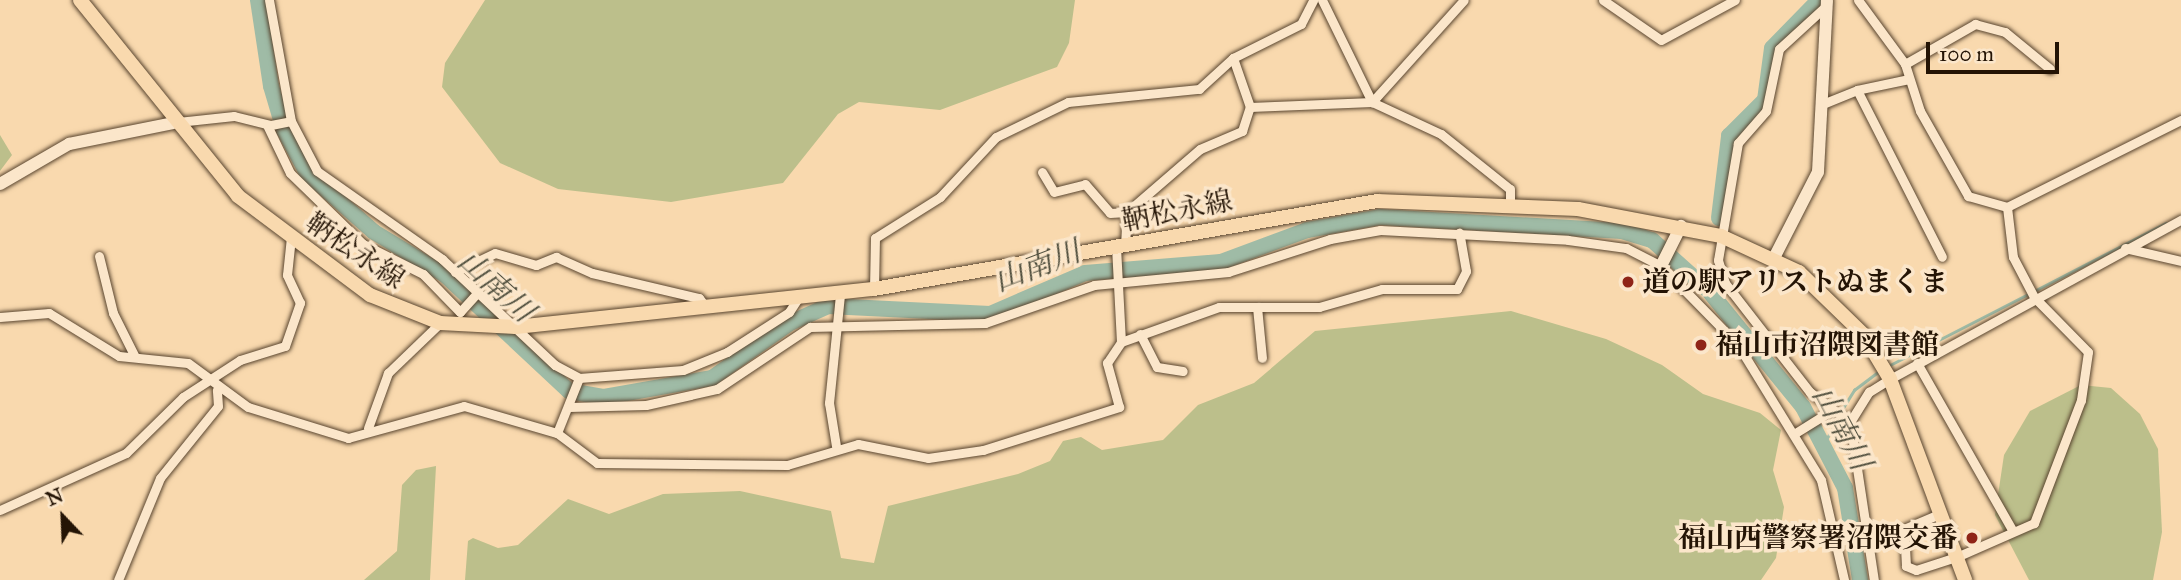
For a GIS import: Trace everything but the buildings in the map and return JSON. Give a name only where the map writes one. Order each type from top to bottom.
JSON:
[{"type":"main road","name":"鞆松永線","points":[[80,0],[173,123],[229,187],[370,295],[440,323],[513,326],[798,298],[840,297],[874,289],[1119,251],[1377,201],[1510,204],[1627,214],[1721,236],[1775,256],[1842,308],[1886,372],[1965,580]]},
{"type":"street","points":[[269,0],[289,121],[317,171],[456,272],[555,365],[579,381],[653,375],[711,360],[789,313],[798,298]]},
{"type":"street","points":[[874,289],[875,238],[940,197],[996,137],[1068,102],[1199,89],[1233,58],[1301,24],[1313,0]]},
{"type":"street","points":[[1322,0],[1372,102]]},
{"type":"street","points":[[1372,102],[1464,0]]},
{"type":"street","points":[[1603,0],[1644,23],[1661,40],[1735,0]]},
{"type":"street","points":[[1858,0],[1905,64],[1909,79],[1968,196],[2007,207],[2181,120]]},
{"type":"street","points":[[1775,256],[1818,172],[1825,103],[1827,3]]},
{"type":"street","points":[[1827,3],[1779,49],[1766,111],[1738,143],[1718,260],[1725,283],[1836,416],[1874,580]]},
{"type":"street","points":[[1905,64],[1975,24],[2005,32],[2050,69]]},
{"type":"street","points":[[1042,172],[1054,192],[1086,184],[1110,213],[1127,212],[1200,149],[1241,131],[1251,107],[1233,58]]},
{"type":"street","points":[[1825,103],[1857,90],[1909,79]]},
{"type":"street","points":[[1857,90],[1942,257]]},
{"type":"street","points":[[1251,107],[1372,102],[1441,134],[1510,189],[1510,204]]},
{"type":"street","points":[[0,184],[69,144],[173,123],[234,116],[269,125],[289,121]]},
{"type":"street","points":[[269,125],[290,173],[323,211],[363,244],[423,274],[463,309],[477,294]]},
{"type":"street","points":[[1940,514],[1904,529],[1906,566],[1916,570],[2034,523],[2081,400],[2088,352],[2033,294],[2013,257],[2007,207]]},
{"type":"street","points":[[1121,342],[1119,251],[1127,212]]},
{"type":"street","points":[[1799,430],[1836,416],[1869,392],[1886,372],[1917,363],[2033,294],[2181,220]]},
{"type":"street","points":[[1662,263],[1676,241],[1681,226]]},
{"type":"street","points":[[570,405],[693,397],[730,383],[810,327],[840,322],[985,323],[1120,277],[1228,271],[1330,239],[1380,230],[1458,233],[1626,248],[1662,263],[1738,345],[1799,430],[1829,498],[1844,580]]},
{"type":"street","points":[[0,317],[49,313],[119,355],[188,363],[217,390],[315,433],[348,439],[368,428],[429,420],[464,406],[556,433],[597,463],[787,465],[836,446],[859,444],[928,458],[983,450],[1119,407],[1107,363],[1121,342],[1219,307],[1331,305],[1382,289],[1457,289],[1466,271],[1458,233]]},
{"type":"street","points":[[0,510],[126,453],[183,397],[251,355],[285,346],[296,330],[300,303],[287,275],[291,237]]},
{"type":"street","points":[[2125,248],[2181,261]]},
{"type":"street","points":[[456,272],[495,253],[536,265],[556,257],[593,273],[699,298],[706,307]]},
{"type":"street","points":[[99,256],[113,313],[134,355]]},
{"type":"street","points":[[836,446],[829,403],[840,322],[840,297]]},
{"type":"street","points":[[1257,307],[1262,358]]},
{"type":"street","points":[[368,428],[388,373],[440,323]]},
{"type":"street","points":[[1140,334],[1157,367],[1183,371]]},
{"type":"street","points":[[1917,363],[2013,531]]},
{"type":"street","points":[[556,433],[579,381]]},
{"type":"street","points":[[118,580],[160,478],[218,406],[217,390]]},
{"type":"green space","points":[[485,0],[1075,0],[1069,43],[1057,67],[940,110],[859,102],[838,114],[783,183],[671,202],[558,189],[500,163],[442,87],[445,63]]},
{"type":"green space","points":[[0,135],[12,155],[0,171]]},
{"type":"green space","points":[[1511,311],[1606,339],[1662,365],[1703,394],[1760,413],[1781,430],[1773,470],[1784,507],[1776,558],[1761,580],[465,580],[468,541],[473,538],[498,548],[518,545],[568,499],[609,514],[663,494],[740,491],[831,511],[841,558],[874,563],[888,506],[1018,474],[1050,461],[1063,441],[1081,437],[1102,450],[1163,440],[1198,405],[1254,383],[1315,331]]},
{"type":"green space","points":[[2081,385],[2111,388],[2140,414],[2158,449],[2162,532],[2153,580],[2029,580],[1995,515],[2004,455],[2030,411]]},
{"type":"green space","points":[[436,466],[430,580],[364,580],[397,551],[402,485],[416,470]]},
{"type":"waterway","name":"山南川","points":[[258,0],[271,86],[284,130],[307,173],[374,232],[445,275],[569,391],[604,397],[712,378],[790,323],[828,306],[990,314],[1085,273],[1221,262],[1307,230],[1380,217],[1622,231],[1652,240],[1709,291],[1803,407],[1845,488],[1860,580]]},
{"type":"waterway","points":[[1719,218],[1729,136],[1765,100],[1772,48],[1819,0]]},
{"type":"waterway","points":[[2034,291],[2166,223]]},
{"type":"waterway","points":[[1888,366],[2028,294]]},
{"type":"waterway","points":[[1841,411],[1854,390],[1879,371]]},
{"type":"waterway","points":[[1823,445],[1839,417]]},
{"type":"place","name":"道の駅アリストぬまくま","points":[[1628,282]]},
{"type":"place","name":"福山市沼隈図書館","points":[[1701,345]]},
{"type":"place","name":"福山西警察署沼隈交番","points":[[1972,538]]}]
